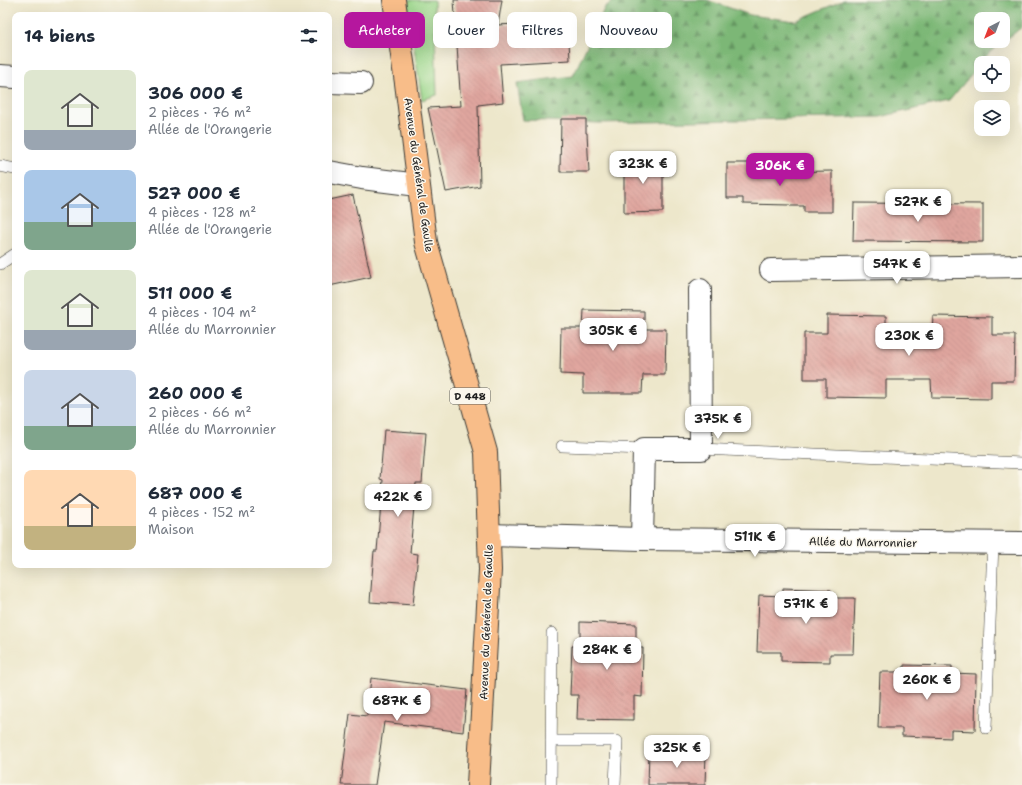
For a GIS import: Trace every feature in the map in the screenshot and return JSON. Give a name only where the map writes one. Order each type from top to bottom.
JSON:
[{"type":"main road","name":"Avenue du Général de Gaulle","points":[[395,4],[426,242],[486,452],[490,570],[478,785]]},
{"type":"street","points":[[0,76],[12,77]]},
{"type":"street","points":[[332,82],[361,83]]},
{"type":"street","points":[[332,173],[418,185]]},
{"type":"street","points":[[771,270],[1022,266]]},
{"type":"street","points":[[642,539],[644,449],[701,449],[700,290]]},
{"type":"street","name":"Allée du Marronnier","points":[[489,535],[642,539],[1022,543]]},
{"type":"lane","points":[[0,166],[12,168]]},
{"type":"lane","points":[[0,264],[12,256]]},
{"type":"lane","points":[[562,446],[644,449]]},
{"type":"lane","points":[[701,449],[1022,463]]},
{"type":"lane","points":[[986,728],[993,543]]},
{"type":"lane","points":[[551,785],[552,633]]},
{"type":"lane","points":[[551,741],[617,741],[615,785]]},
{"type":"green space","points":[[407,0],[434,0],[433,48],[436,48],[437,95],[422,100],[414,48],[425,48],[425,12],[409,12]]},
{"type":"green space","points":[[615,0],[707,0],[750,15],[795,21],[844,0],[1022,0],[1022,27],[1010,36],[1010,12],[974,12],[974,48],[995,48],[987,56],[974,56],[974,71],[949,101],[880,117],[599,123],[523,120],[517,83],[573,76],[586,48],[672,48],[672,12],[603,12],[605,7]]},
{"type":"building","points":[[454,0],[502,0],[499,19],[499,12],[455,12]]},
{"type":"building","points":[[507,24],[507,48],[569,48],[570,60],[500,64],[503,102],[478,105],[480,186],[446,192],[428,108],[461,106],[457,48],[499,48],[499,25]]},
{"type":"building","points":[[561,119],[586,119],[589,172],[560,172]]},
{"type":"building","points":[[624,158],[663,158],[663,212],[624,213]]},
{"type":"building","points":[[727,163],[770,163],[770,172],[832,171],[832,212],[804,212],[804,206],[743,204],[743,198],[727,198]]},
{"type":"building","points":[[353,195],[371,277],[332,285],[332,199]]},
{"type":"building","points":[[854,203],[983,204],[983,242],[853,241]]},
{"type":"building","points":[[584,310],[644,311],[644,329],[666,329],[665,375],[643,375],[642,393],[583,393],[583,375],[560,374],[561,328],[583,328]]},
{"type":"building","points":[[827,315],[886,316],[886,334],[932,334],[933,316],[992,317],[992,335],[1015,335],[1014,381],[991,381],[991,399],[932,398],[931,380],[886,380],[886,398],[826,397],[826,379],[804,379],[804,333],[827,333]]},
{"type":"building","points":[[384,430],[426,433],[422,483],[416,483],[410,553],[418,554],[413,605],[370,602],[374,551],[377,551],[383,480],[380,479]]},
{"type":"building","points":[[783,588],[831,590],[831,598],[855,598],[853,654],[830,654],[830,662],[781,661],[781,652],[757,652],[759,595],[783,596]]},
{"type":"building","points":[[580,622],[636,624],[636,648],[643,648],[642,697],[634,696],[634,720],[577,719],[578,695],[570,695],[572,646],[580,646]]},
{"type":"building","points":[[904,665],[952,666],[952,673],[976,674],[975,731],[951,730],[951,738],[902,736],[902,728],[878,728],[880,672],[904,672]]},
{"type":"building","points":[[371,678],[467,690],[463,732],[384,722],[375,785],[341,785],[350,714],[367,716]]},
{"type":"building","points":[[649,752],[706,753],[705,785],[648,785]]}]
